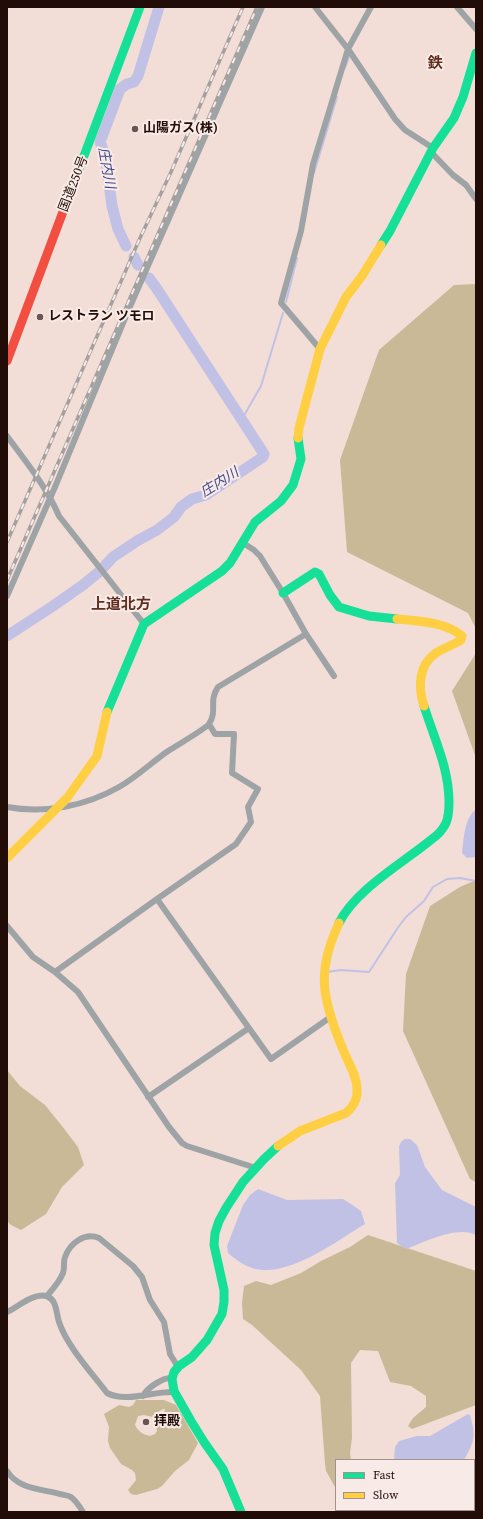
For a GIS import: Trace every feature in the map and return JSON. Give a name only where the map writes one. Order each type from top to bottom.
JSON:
[{"type":"main road","name":"国道250号","points":[[7,361],[140,7]]},
{"type":"main road","points":[[7,858],[67,798],[97,756],[105,716],[144,624],[222,571],[230,563],[255,522],[281,501],[293,486],[301,460],[298,443],[298,428],[320,350],[346,297],[362,276],[390,231],[432,150],[460,107],[476,53]]},
{"type":"main road","points":[[241,1512],[220,1463],[203,1440],[174,1392],[172,1382],[173,1374],[178,1367],[188,1360],[211,1334],[222,1315],[225,1298],[224,1280],[217,1264],[214,1244],[215,1232],[219,1221],[233,1196],[274,1149],[301,1130],[341,1116],[352,1108],[355,1102],[358,1091],[356,1080],[332,1016],[326,995],[324,968],[328,950],[343,915],[353,903],[436,837],[446,823],[449,812],[449,794],[442,759],[423,705],[420,688],[424,668],[430,659],[442,650],[461,640],[462,636],[457,630],[444,626],[359,614],[338,607],[319,574],[315,572],[283,592]]},
{"type":"street","points":[[7,596],[128,311],[262,7]]},
{"type":"street","points":[[315,7],[348,49],[395,119],[405,130],[432,150],[453,175],[466,185],[476,199]]},
{"type":"street","points":[[320,350],[281,303],[301,231],[313,164],[348,49],[371,7]]},
{"type":"street","points":[[457,7],[476,29]]},
{"type":"street","points":[[7,436],[34,471],[50,497],[59,516],[144,624]]},
{"type":"street","points":[[243,543],[260,556],[283,592],[306,634],[334,676]]},
{"type":"street","points":[[7,807],[21,810],[57,808],[82,803],[120,787],[138,775],[166,752],[209,724],[214,709],[212,702],[218,687],[306,634]]},
{"type":"street","points":[[55,972],[156,899],[236,844],[251,822],[248,807],[258,789],[232,772],[234,734],[215,734],[209,724]]},
{"type":"street","points":[[156,899],[271,1058],[332,1016]]},
{"type":"street","points":[[7,926],[33,957],[55,972],[78,992],[148,1097],[182,1143],[186,1146],[230,1161],[256,1168]]},
{"type":"street","points":[[148,1097],[249,1028]]},
{"type":"street","points":[[47,1296],[54,1289],[63,1272],[65,1257],[71,1247],[80,1239],[87,1236],[93,1235],[99,1238],[133,1266],[142,1277],[150,1300],[164,1322],[170,1354],[178,1367]]},
{"type":"street","points":[[7,1312],[32,1298],[47,1296],[56,1306],[59,1322],[68,1340],[107,1393],[113,1396],[143,1396],[174,1392]]},
{"type":"street","points":[[143,1396],[145,1392],[167,1377],[172,1378]]},
{"type":"street","points":[[7,1471],[11,1478],[19,1484],[70,1496],[79,1505],[83,1512]]},
{"type":"shaded area","points":[[476,284],[476,629],[468,613],[347,552],[340,460],[379,350],[454,285]]},
{"type":"shaded area","points":[[476,653],[476,758],[452,691]]},
{"type":"shaded area","points":[[476,880],[476,1182],[470,1179],[403,1031],[406,974],[430,906],[460,887]]},
{"type":"shaded area","points":[[7,1070],[20,1086],[45,1105],[78,1147],[84,1165],[62,1187],[46,1214],[21,1230],[11,1225],[7,1221]]},
{"type":"shaded area","points":[[368,1235],[476,1271],[476,1405],[412,1429],[408,1426],[413,1418],[426,1407],[426,1396],[411,1386],[390,1382],[378,1351],[360,1350],[351,1363],[351,1459],[335,1459],[335,1487],[326,1471],[320,1396],[301,1370],[252,1325],[243,1319],[242,1303],[244,1286],[256,1281],[271,1285],[301,1273],[321,1261],[350,1247]]},
{"type":"shaded area","points":[[136,1400],[164,1400],[176,1405],[198,1443],[189,1460],[175,1471],[162,1486],[136,1495],[131,1494],[128,1490],[136,1480],[135,1473],[121,1464],[110,1448],[108,1441],[109,1427],[104,1414],[119,1405],[129,1407],[133,1405]],"holes":[[[165,1409],[163,1417],[156,1420],[157,1431],[155,1434],[150,1436],[139,1431],[135,1425],[138,1416],[144,1415],[153,1417],[155,1414]]]},
{"type":"water","points":[[476,809],[476,857],[467,858],[462,853],[464,835],[469,818]]},
{"type":"water","points":[[405,1139],[410,1139],[417,1145],[425,1167],[442,1190],[476,1207],[476,1235],[469,1232],[451,1233],[406,1249],[397,1243],[395,1183],[400,1175],[399,1146]]},
{"type":"water","points":[[258,1189],[287,1200],[343,1199],[361,1211],[365,1224],[325,1249],[295,1264],[266,1270],[252,1268],[239,1262],[228,1253],[227,1246],[243,1205],[250,1195]]},
{"type":"water","points":[[468,1414],[470,1415],[474,1433],[472,1443],[464,1459],[394,1459],[395,1447],[399,1441],[417,1436],[430,1436]]},
{"type":"waterway","name":"庄内川","points":[[126,246],[118,229],[112,206],[105,155],[100,142],[120,89],[127,84],[134,82],[138,76],[159,7]]},
{"type":"waterway","points":[[345,68],[349,57]]},
{"type":"waterway","points":[[314,173],[337,97]]},
{"type":"waterway","name":"庄内川","points":[[134,257],[138,265]]},
{"type":"waterway","points":[[286,302],[297,258]]},
{"type":"waterway","name":"庄内川","points":[[7,636],[83,585],[100,571],[113,557],[157,530],[174,517],[181,507],[192,499],[206,495],[263,457],[264,454],[149,278]]},
{"type":"waterway","points":[[242,419],[261,386],[283,313]]},
{"type":"waterway","points":[[327,972],[341,970],[369,972],[399,926],[406,917],[424,901],[433,887],[447,879],[460,878],[476,881]]},
{"type":"railway","points":[[7,542],[243,7]]},
{"type":"railway","points":[[7,580],[257,7]]},
{"type":"traffic: fast","points":[[67,201],[140,7]]},
{"type":"traffic: fast","points":[[381,245],[390,231],[433,148],[454,118],[463,97],[476,53]]},
{"type":"traffic: fast","points":[[107,712],[144,624],[222,571],[230,563],[255,522],[281,501],[293,485],[301,459],[298,438]]},
{"type":"traffic: fast","points":[[283,593],[315,572],[319,574],[330,595],[339,607],[369,616],[397,619]]},
{"type":"traffic: fast","points":[[339,923],[346,911],[356,899],[440,832],[446,823],[449,805],[444,765],[424,706]]},
{"type":"traffic: fast","points":[[241,1512],[223,1469],[191,1421],[174,1391],[172,1379],[174,1372],[179,1366],[192,1357],[207,1340],[222,1314],[224,1290],[214,1245],[215,1233],[219,1221],[243,1182],[278,1146]]},
{"type":"traffic: slow","points":[[298,438],[299,428],[320,349],[346,297],[362,276],[381,245]]},
{"type":"traffic: slow","points":[[397,619],[440,625],[455,631],[462,636],[461,640],[436,653],[426,664],[420,684],[424,706]]},
{"type":"traffic: slow","points":[[7,858],[67,798],[97,756],[107,712]]},
{"type":"traffic: slow","points":[[278,1146],[300,1131],[346,1113],[356,1099],[356,1079],[335,1030],[328,1007],[324,982],[327,956],[339,923]]},
{"type":"traffic: jam","points":[[7,361],[67,201]]},
{"type":"place","name":"山陽ガス(株)","points":[[135,129]]},
{"type":"place","name":"レストラン ツモロ","points":[[40,317]]},
{"type":"place","name":"拝殿","points":[[146,1422]]},
{"type":"district","name":"鉄","points":[[435,64]]},
{"type":"district","name":"上道北方","points":[[121,605]]}]
